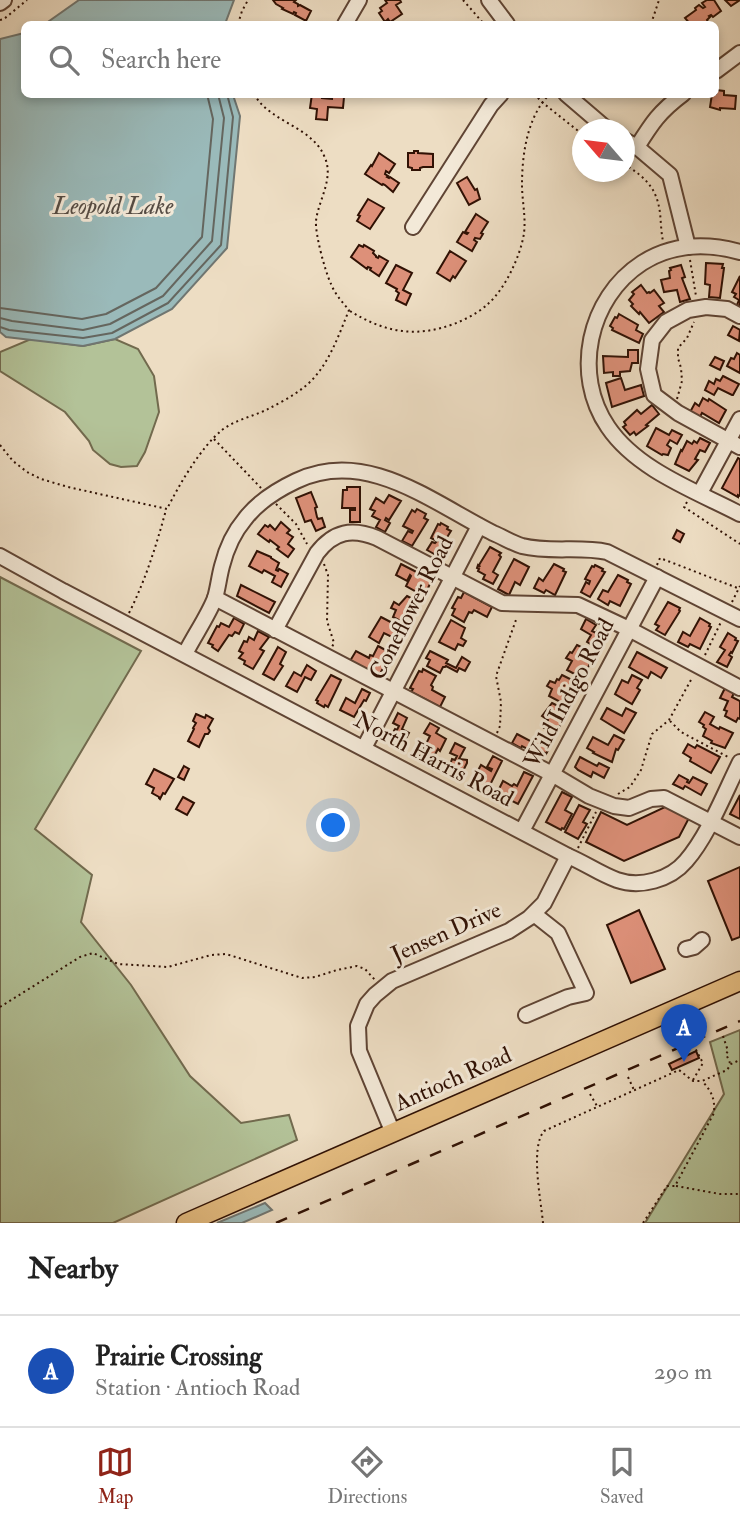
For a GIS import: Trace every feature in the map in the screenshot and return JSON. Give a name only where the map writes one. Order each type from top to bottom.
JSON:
[{"type":"main road","name":"Antioch Road","points":[[186,1223],[740,981]]},
{"type":"street","points":[[347,21],[359,0]]},
{"type":"street","points":[[489,0],[505,21]]},
{"type":"street","points":[[719,69],[740,53]]},
{"type":"street","points":[[413,227],[497,98]]},
{"type":"street","points":[[571,98],[595,119]]},
{"type":"street","points":[[635,140],[678,98]]},
{"type":"street","points":[[635,147],[670,175],[688,247]]},
{"type":"street","points":[[740,252],[707,246],[688,247],[641,264],[619,284],[602,308],[590,338],[588,355],[590,386],[598,411],[621,444],[650,467],[740,514]]},
{"type":"street","points":[[734,444],[654,395],[648,369],[652,340],[666,322],[688,310],[706,307],[727,309],[740,316]]},
{"type":"street","points":[[696,492],[734,444],[740,419]]},
{"type":"street","points":[[185,654],[215,598],[222,565],[234,534],[244,519],[268,496],[303,477],[338,471],[366,472],[382,476],[522,545],[537,549],[593,549],[607,552],[740,620]]},
{"type":"street","name":"Coneflower Road","points":[[364,748],[480,526]]},
{"type":"street","points":[[275,630],[315,556],[326,542],[354,531],[377,538],[502,603],[578,605],[740,688]]},
{"type":"street","name":"North Harris Road","points":[[0,556],[62,591],[618,880],[638,883],[655,881],[675,871],[685,862],[710,821],[740,762]]},
{"type":"street","name":"Wild Indigo Road","points":[[522,831],[655,575]]},
{"type":"street","points":[[215,598],[552,774],[589,796],[614,806],[629,808],[651,799],[664,798],[740,838]]},
{"type":"street","name":"Jensen Drive","points":[[393,1133],[359,1051],[358,1026],[367,1004],[392,981],[509,931],[534,914],[544,903],[571,857]]},
{"type":"street","points":[[526,1016],[568,997],[586,993],[558,933],[534,914]]},
{"type":"street","points":[[686,949],[694,947],[702,940]]},
{"type":"path","points":[[0,20],[27,0]]},
{"type":"path","points":[[239,21],[248,0]]},
{"type":"path","points":[[464,0],[482,21]]},
{"type":"path","points":[[651,21],[659,0]]},
{"type":"path","points":[[256,98],[274,116],[313,141],[326,159],[326,184],[316,223],[330,282],[338,296],[349,310],[365,320],[380,327],[405,332],[426,332],[450,326],[488,304],[503,286],[517,258],[524,232],[522,183],[525,147],[533,120],[547,98]]},
{"type":"path","points":[[538,98],[572,125]]},
{"type":"path","points":[[635,170],[654,190],[666,253]]},
{"type":"path","points":[[673,409],[681,381],[678,348],[687,338],[696,316],[688,247]]},
{"type":"path","points":[[124,623],[150,565],[167,509],[192,466],[220,431],[241,419],[265,411],[304,388],[329,356],[349,310]]},
{"type":"path","points":[[214,439],[296,524],[315,556],[326,566],[327,621],[334,643],[328,658]]},
{"type":"path","points":[[0,445],[13,461],[41,479],[167,509]]},
{"type":"path","points":[[696,492],[684,507],[740,544]]},
{"type":"path","points":[[571,857],[602,801],[630,787],[641,770],[652,734],[669,720],[740,588],[660,558],[655,575]]},
{"type":"path","points":[[492,743],[500,726],[501,702],[496,676],[517,620],[518,603]]},
{"type":"path","points":[[669,720],[681,732],[740,762]]},
{"type":"path","points":[[0,1007],[80,957],[93,953],[118,964],[167,967],[211,955],[226,954],[302,978],[315,978],[357,966],[365,969],[382,988]]},
{"type":"path","points":[[723,1036],[730,1064]]},
{"type":"path","points":[[692,1081],[703,1063],[695,1048]]},
{"type":"path","points":[[542,1223],[536,1155],[541,1133],[679,1070],[692,1081],[702,1081],[727,1070],[730,1064],[740,1060]]},
{"type":"path","points":[[628,1077],[634,1091]]},
{"type":"path","points":[[675,1186],[714,1113],[713,1095],[702,1081]]},
{"type":"path","points":[[590,1094],[597,1107]]},
{"type":"path","points":[[643,1223],[667,1186],[720,1194],[740,1194]]},
{"type":"green space","points":[[31,339],[83,346],[115,339],[138,349],[154,376],[159,412],[145,452],[137,466],[121,467],[110,464],[93,450],[89,441],[65,412],[0,371],[0,352]]},
{"type":"green space","points":[[0,577],[141,651],[35,829],[92,875],[81,922],[131,985],[190,1076],[241,1123],[289,1115],[297,1140],[113,1223],[0,1223]]},
{"type":"green space","points":[[740,1030],[740,1223],[645,1223],[724,1094],[710,1042]]},
{"type":"water","points":[[79,0],[234,0],[226,21],[49,21]]},
{"type":"water","name":"Leopold Lake","points":[[21,34],[21,98],[234,98],[240,116],[227,248],[172,309],[115,339],[83,346],[6,337],[0,332],[0,39]]},
{"type":"water","points":[[265,1203],[272,1210],[242,1223],[217,1223]]},
{"type":"building","points":[[273,0],[296,0],[294,2],[298,6],[311,11],[306,21],[294,12],[293,14],[282,9]]},
{"type":"building","points":[[385,0],[400,0],[396,5],[402,14],[392,21],[384,21],[379,13],[382,11],[380,8],[387,3]]},
{"type":"building","points":[[714,0],[721,11],[713,17],[709,16],[708,21],[688,21],[685,18],[696,10],[695,8],[699,5],[705,7],[702,3]]},
{"type":"building","points":[[725,0],[740,0],[731,6]]},
{"type":"building","points":[[719,90],[724,91],[724,95],[736,96],[735,109],[720,110],[710,107],[711,98],[719,98]]},
{"type":"building","points":[[311,98],[344,98],[343,108],[328,107],[327,120],[316,119],[317,109],[310,108]]},
{"type":"building","points":[[414,151],[433,154],[433,167],[412,170],[408,167],[408,153]]},
{"type":"building","points":[[379,153],[395,164],[389,173],[386,171],[385,174],[399,183],[393,192],[365,174]]},
{"type":"building","points":[[467,177],[475,190],[477,189],[480,199],[469,205],[457,183]]},
{"type":"building","points":[[368,199],[384,208],[370,229],[357,221]]},
{"type":"building","points":[[476,214],[488,222],[480,239],[475,238],[477,242],[472,251],[457,242],[463,232],[468,233],[465,232]]},
{"type":"building","points":[[359,245],[364,245],[374,251],[376,257],[388,261],[379,276],[370,270],[371,268],[367,269],[351,257]]},
{"type":"building","points":[[450,251],[466,261],[450,281],[437,273]]},
{"type":"building","points":[[706,263],[723,264],[720,298],[709,297],[710,285],[705,284]]},
{"type":"building","points":[[396,265],[412,273],[403,290],[411,294],[406,305],[396,300],[399,293],[397,289],[386,283]]},
{"type":"building","points":[[681,265],[685,277],[682,278],[690,299],[680,302],[677,290],[664,292],[661,280],[670,278],[670,268]]},
{"type":"building","points":[[740,276],[740,306],[737,305],[739,300],[734,297],[736,294],[732,292]]},
{"type":"building","points":[[641,285],[647,293],[654,290],[664,303],[659,306],[664,312],[649,323],[631,306],[633,304],[629,300],[634,294],[632,292]]},
{"type":"building","points":[[619,314],[638,325],[636,330],[643,334],[639,343],[612,330],[610,326]]},
{"type":"building","points":[[733,326],[740,330],[739,341],[728,335]]},
{"type":"building","points":[[628,350],[638,350],[638,363],[632,363],[630,371],[620,372],[620,376],[613,376],[613,372],[604,373],[603,356],[628,357]]},
{"type":"building","points":[[737,353],[740,355],[740,373],[727,366]]},
{"type":"building","points":[[715,357],[724,361],[720,370],[710,365]]},
{"type":"building","points":[[723,376],[739,384],[733,395],[718,388],[714,395],[705,390],[709,381],[714,384],[716,379],[720,381]]},
{"type":"building","points":[[621,378],[625,390],[641,385],[644,396],[612,407],[606,383]]},
{"type":"building","points":[[703,398],[726,410],[719,423],[702,413],[699,419],[689,414],[695,403],[699,406]]},
{"type":"building","points":[[652,405],[659,414],[636,435],[634,432],[630,435],[623,427],[626,425],[624,422],[637,410],[641,414]]},
{"type":"building","points":[[656,428],[669,435],[672,430],[682,435],[677,444],[670,440],[667,445],[671,448],[668,455],[662,455],[647,446]]},
{"type":"building","points":[[700,438],[710,443],[705,452],[700,450],[695,459],[698,460],[689,471],[675,464],[687,441],[697,443]]},
{"type":"building","points":[[738,458],[740,496],[738,497],[722,488]]},
{"type":"building","points":[[347,487],[360,487],[360,522],[350,522],[350,510],[355,508],[342,508],[343,490],[347,490]]},
{"type":"building","points":[[311,492],[317,507],[317,517],[322,518],[325,527],[316,531],[311,520],[305,522],[296,498]]},
{"type":"building","points":[[389,495],[401,501],[389,520],[386,518],[390,523],[385,532],[376,527],[380,520],[372,516],[375,511],[370,509],[376,498],[384,503]]},
{"type":"building","points":[[417,509],[426,514],[424,518],[428,520],[412,546],[402,541],[408,531],[413,531],[403,526],[412,510],[415,512]]},
{"type":"building","points":[[281,522],[290,530],[287,533],[293,537],[288,544],[294,549],[288,557],[270,540],[269,542],[258,534],[265,525],[270,525],[275,530]]},
{"type":"building","points":[[441,523],[451,531],[436,555],[427,550],[432,542],[437,541],[431,538]]},
{"type":"building","points":[[677,530],[684,534],[680,542],[673,538]]},
{"type":"building","points":[[490,547],[501,553],[493,572],[498,575],[493,584],[483,579],[485,575],[477,568]]},
{"type":"building","points":[[257,551],[279,563],[276,570],[288,574],[281,587],[272,582],[275,576],[249,566]]},
{"type":"building","points":[[514,559],[529,567],[520,585],[515,582],[509,595],[498,589]]},
{"type":"building","points":[[401,564],[432,580],[424,596],[406,586],[410,575],[407,581],[396,575]]},
{"type":"building","points":[[554,564],[566,572],[555,595],[534,588],[539,578],[543,581]]},
{"type":"building","points":[[595,565],[605,572],[590,597],[581,592],[586,582],[589,584],[590,581],[585,579]]},
{"type":"building","points":[[618,575],[631,584],[620,606],[610,601],[608,605],[598,599],[603,590],[608,592]]},
{"type":"building","points":[[241,585],[275,602],[269,613],[237,596]]},
{"type":"building","points":[[464,592],[492,607],[487,617],[474,610],[469,612],[464,622],[452,615],[455,609],[452,608]]},
{"type":"building","points":[[407,596],[420,603],[408,625],[393,617],[396,610],[391,608],[394,602],[399,605]]},
{"type":"building","points":[[668,602],[680,608],[680,611],[665,635],[656,630],[659,626],[655,624]]},
{"type":"building","points":[[381,617],[404,629],[398,640],[384,633],[379,643],[369,637]]},
{"type":"building","points":[[234,618],[244,624],[239,634],[235,632],[232,636],[229,635],[218,651],[208,643],[217,626],[221,623],[229,627]]},
{"type":"building","points":[[700,618],[711,627],[700,649],[678,642],[683,632],[690,636]]},
{"type":"building","points":[[586,619],[596,625],[592,631],[603,634],[601,636],[605,638],[599,649],[587,642],[591,635],[581,629]]},
{"type":"building","points":[[451,620],[465,628],[461,638],[466,641],[463,646],[458,644],[455,650],[439,642]]},
{"type":"building","points":[[258,631],[269,637],[260,649],[264,651],[253,669],[239,658],[243,653],[239,651],[249,637],[254,640]]},
{"type":"building","points":[[728,633],[738,641],[729,655],[732,657],[727,667],[717,662],[725,650],[720,647]]},
{"type":"building","points":[[577,645],[585,649],[581,657],[591,662],[582,678],[567,670],[572,661],[566,658]]},
{"type":"building","points":[[378,646],[391,653],[388,659],[390,660],[379,676],[350,661],[356,651],[369,658],[370,655],[373,656]]},
{"type":"building","points":[[278,647],[286,652],[280,664],[283,666],[274,680],[263,674]]},
{"type":"building","points":[[430,651],[448,660],[446,663],[456,668],[462,657],[470,662],[465,671],[459,668],[457,672],[446,666],[440,673],[427,666],[430,660],[426,658]]},
{"type":"building","points":[[637,652],[667,668],[661,678],[651,672],[648,678],[629,667]]},
{"type":"building","points":[[307,665],[316,671],[311,680],[305,677],[297,692],[286,686],[294,672],[301,676]]},
{"type":"building","points":[[423,669],[436,676],[431,685],[432,690],[445,697],[440,707],[411,692],[413,689],[410,688],[419,671],[422,672]]},
{"type":"building","points":[[331,675],[341,680],[328,707],[324,707],[316,700]]},
{"type":"building","points":[[562,675],[576,682],[564,704],[549,696],[552,689],[547,686],[550,681],[555,683]]},
{"type":"building","points":[[632,675],[642,680],[632,704],[615,694],[622,680],[628,683]]},
{"type":"building","points":[[725,688],[734,693],[732,697],[740,701],[740,719],[736,722],[725,716],[727,711],[724,710],[728,701],[720,698]]},
{"type":"building","points":[[362,689],[370,693],[354,717],[340,710],[346,698],[355,703]]},
{"type":"building","points":[[552,703],[560,707],[556,716],[563,719],[556,734],[544,728],[548,720],[542,716]]},
{"type":"building","points":[[607,708],[622,716],[626,708],[636,713],[624,733],[601,719]]},
{"type":"building","points":[[705,712],[714,717],[710,724],[733,733],[725,748],[711,743],[712,741],[703,736],[706,729],[699,722]]},
{"type":"building","points":[[398,713],[407,718],[402,729],[409,733],[403,744],[392,739],[392,734],[399,726],[393,723]]},
{"type":"building","points":[[196,714],[213,719],[208,728],[210,731],[205,734],[199,747],[188,741],[196,723],[193,721]]},
{"type":"building","points":[[430,723],[439,728],[436,733],[446,739],[431,762],[420,756],[430,736],[424,733]]},
{"type":"building","points":[[517,734],[532,742],[537,734],[551,741],[551,745],[543,757],[512,743]]},
{"type":"building","points":[[614,735],[624,740],[618,750],[616,749],[612,762],[587,748],[593,737],[608,745]]},
{"type":"building","points":[[455,743],[465,748],[459,759],[467,760],[461,775],[450,769],[452,759],[455,760],[457,756],[450,753]]},
{"type":"building","points":[[688,744],[695,748],[697,745],[720,757],[711,773],[690,761],[691,758],[683,753]]},
{"type":"building","points":[[493,756],[502,761],[487,791],[471,783],[481,765],[491,771],[492,769],[487,767]]},
{"type":"building","points":[[580,757],[597,766],[599,763],[609,768],[604,778],[593,772],[591,777],[578,770],[575,767]]},
{"type":"building","points":[[184,766],[189,769],[184,780],[178,777]]},
{"type":"building","points":[[154,769],[174,779],[160,799],[152,793],[154,788],[146,784]]},
{"type":"building","points":[[524,772],[533,776],[518,804],[497,793],[503,781],[517,786]]},
{"type":"building","points":[[679,775],[689,783],[693,777],[707,784],[701,795],[685,786],[683,789],[673,784]]},
{"type":"building","points":[[562,792],[572,797],[565,810],[572,814],[561,830],[546,822]]},
{"type":"building","points":[[740,795],[740,819],[730,814]]},
{"type":"building","points":[[183,797],[194,803],[187,815],[176,809]]},
{"type":"building","points":[[579,805],[590,810],[583,822],[587,824],[578,839],[565,832]]},
{"type":"building","points":[[667,806],[689,818],[679,837],[624,861],[586,842],[601,812],[627,825]]},
{"type":"building","points":[[740,867],[740,937],[732,940],[708,881]]},
{"type":"building","points":[[639,910],[665,969],[631,983],[607,925]]},
{"type":"building","points":[[696,1051],[699,1058],[672,1070],[669,1064]]},
{"type":"railway","points":[[276,1223],[740,1021]]},
{"type":"place","name":"Prairie Crossing","points":[[684,1062]]}]
